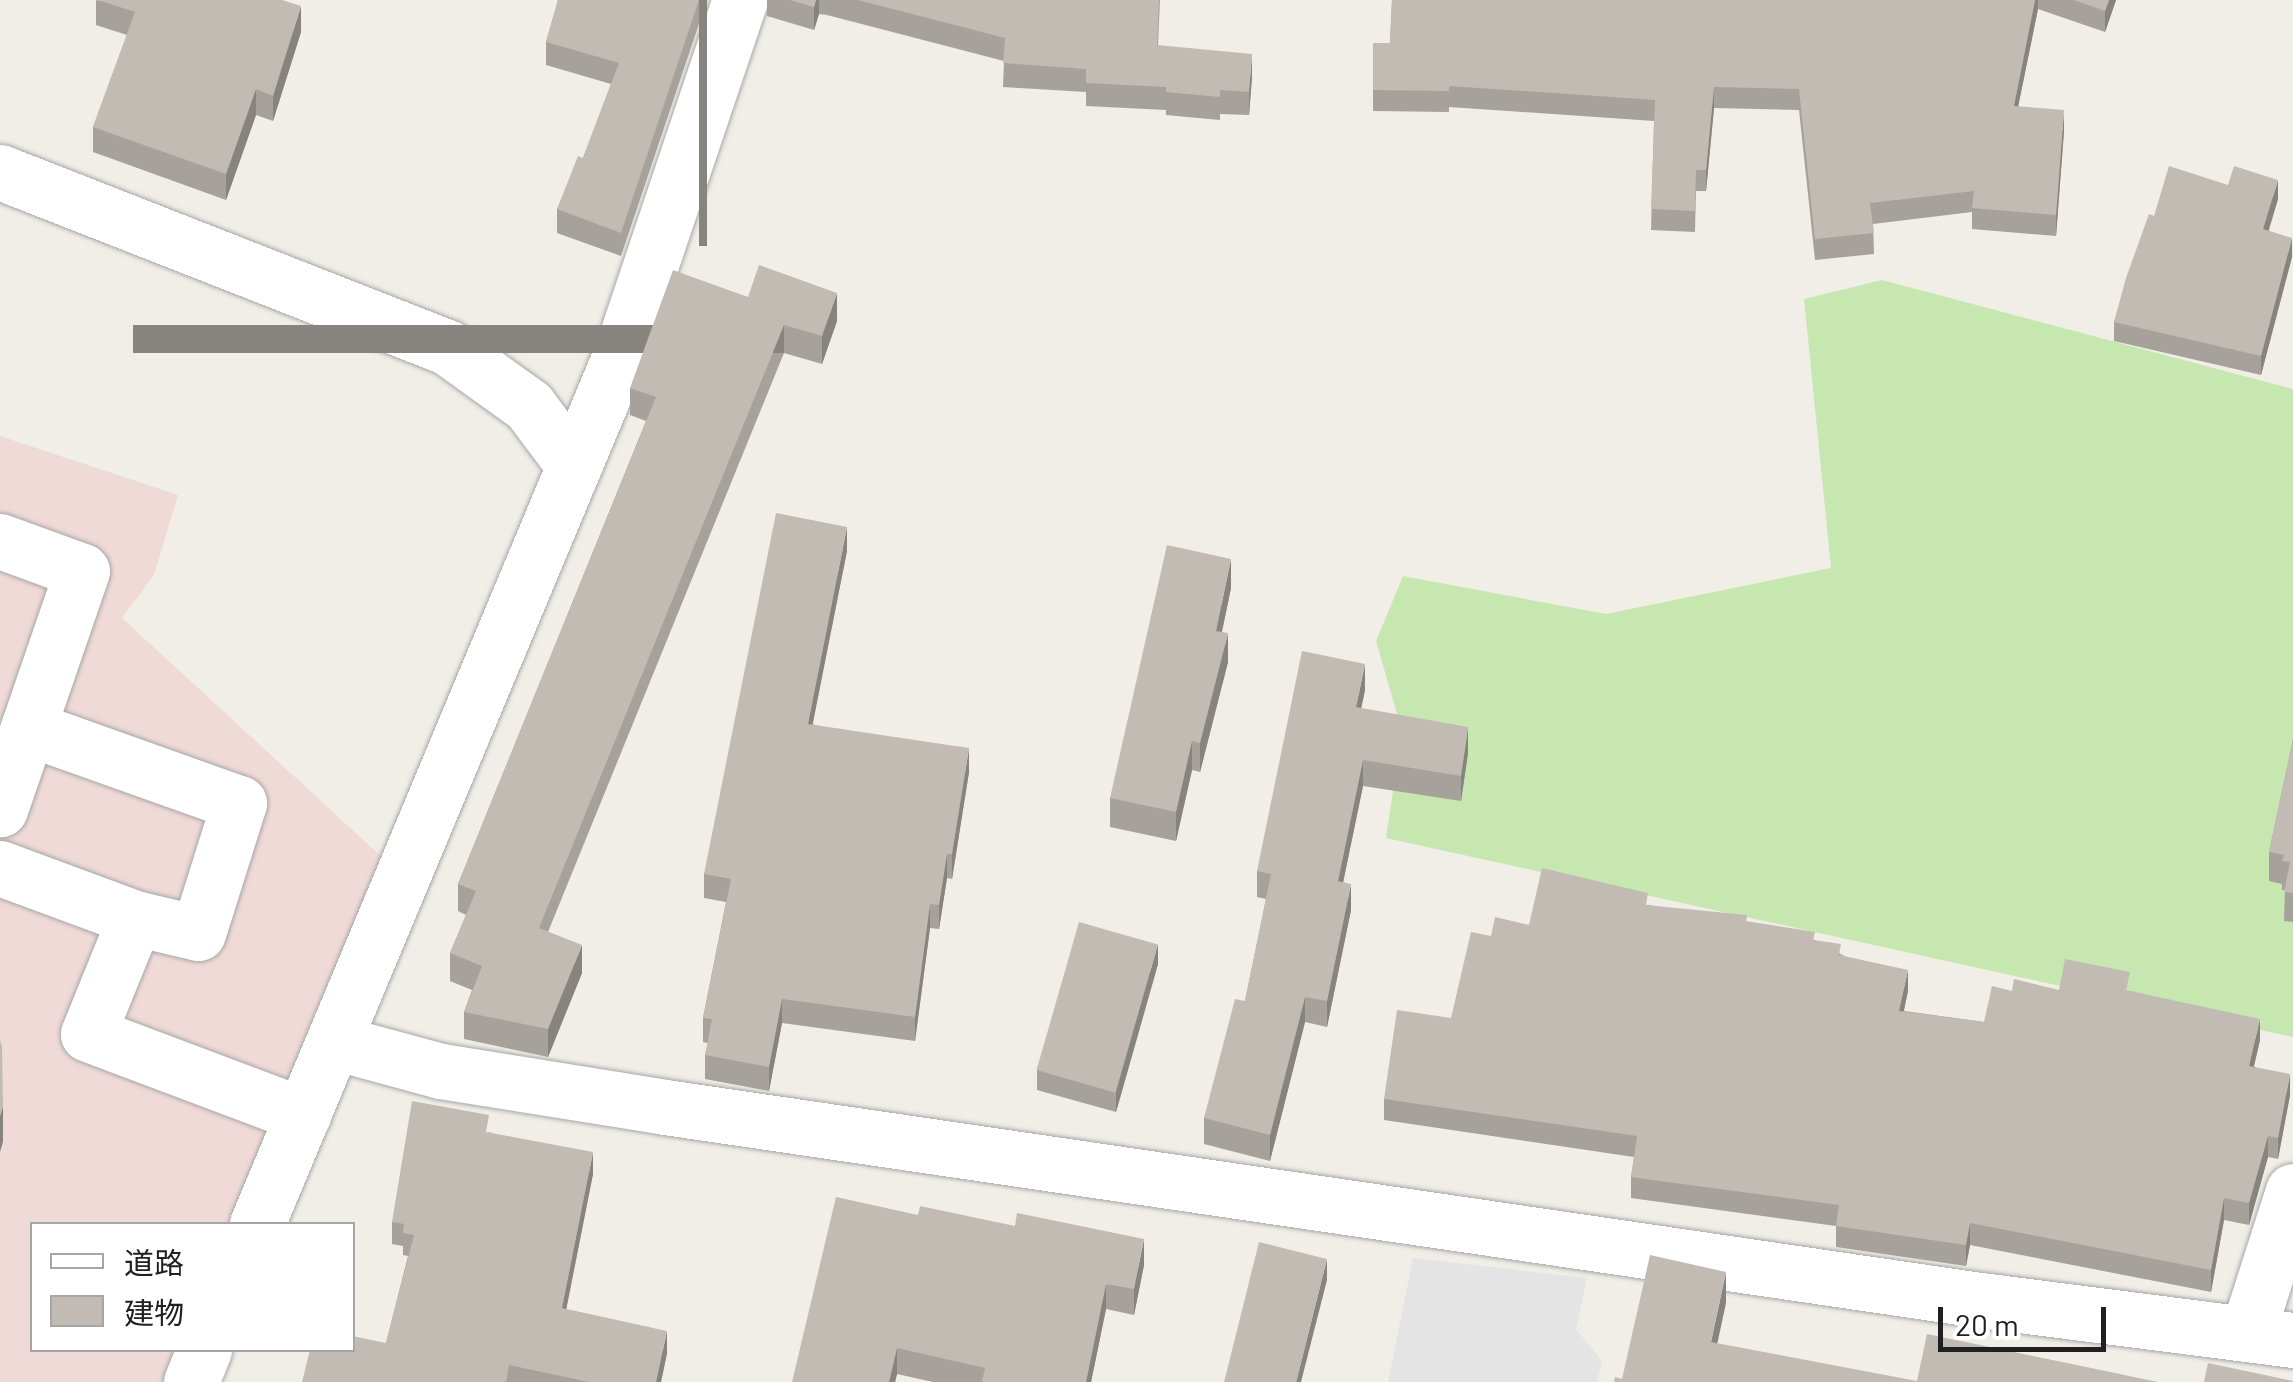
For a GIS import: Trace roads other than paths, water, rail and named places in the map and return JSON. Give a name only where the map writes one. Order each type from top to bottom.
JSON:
[{"type":"street","points":[[258,1222],[620,356],[740,0]]},
{"type":"street","points":[[0,172],[447,347],[528,406],[574,466]]},
{"type":"street","points":[[0,541],[82,571],[0,809]]},
{"type":"street","points":[[0,868],[135,918],[198,933],[239,803],[28,728]]},
{"type":"street","points":[[135,918],[88,1034],[303,1115]]},
{"type":"street","points":[[334,1042],[441,1071],[646,1104],[1973,1299],[2270,1336],[2293,1191]]},
{"type":"street","points":[[191,1382],[203,1352]]}]
